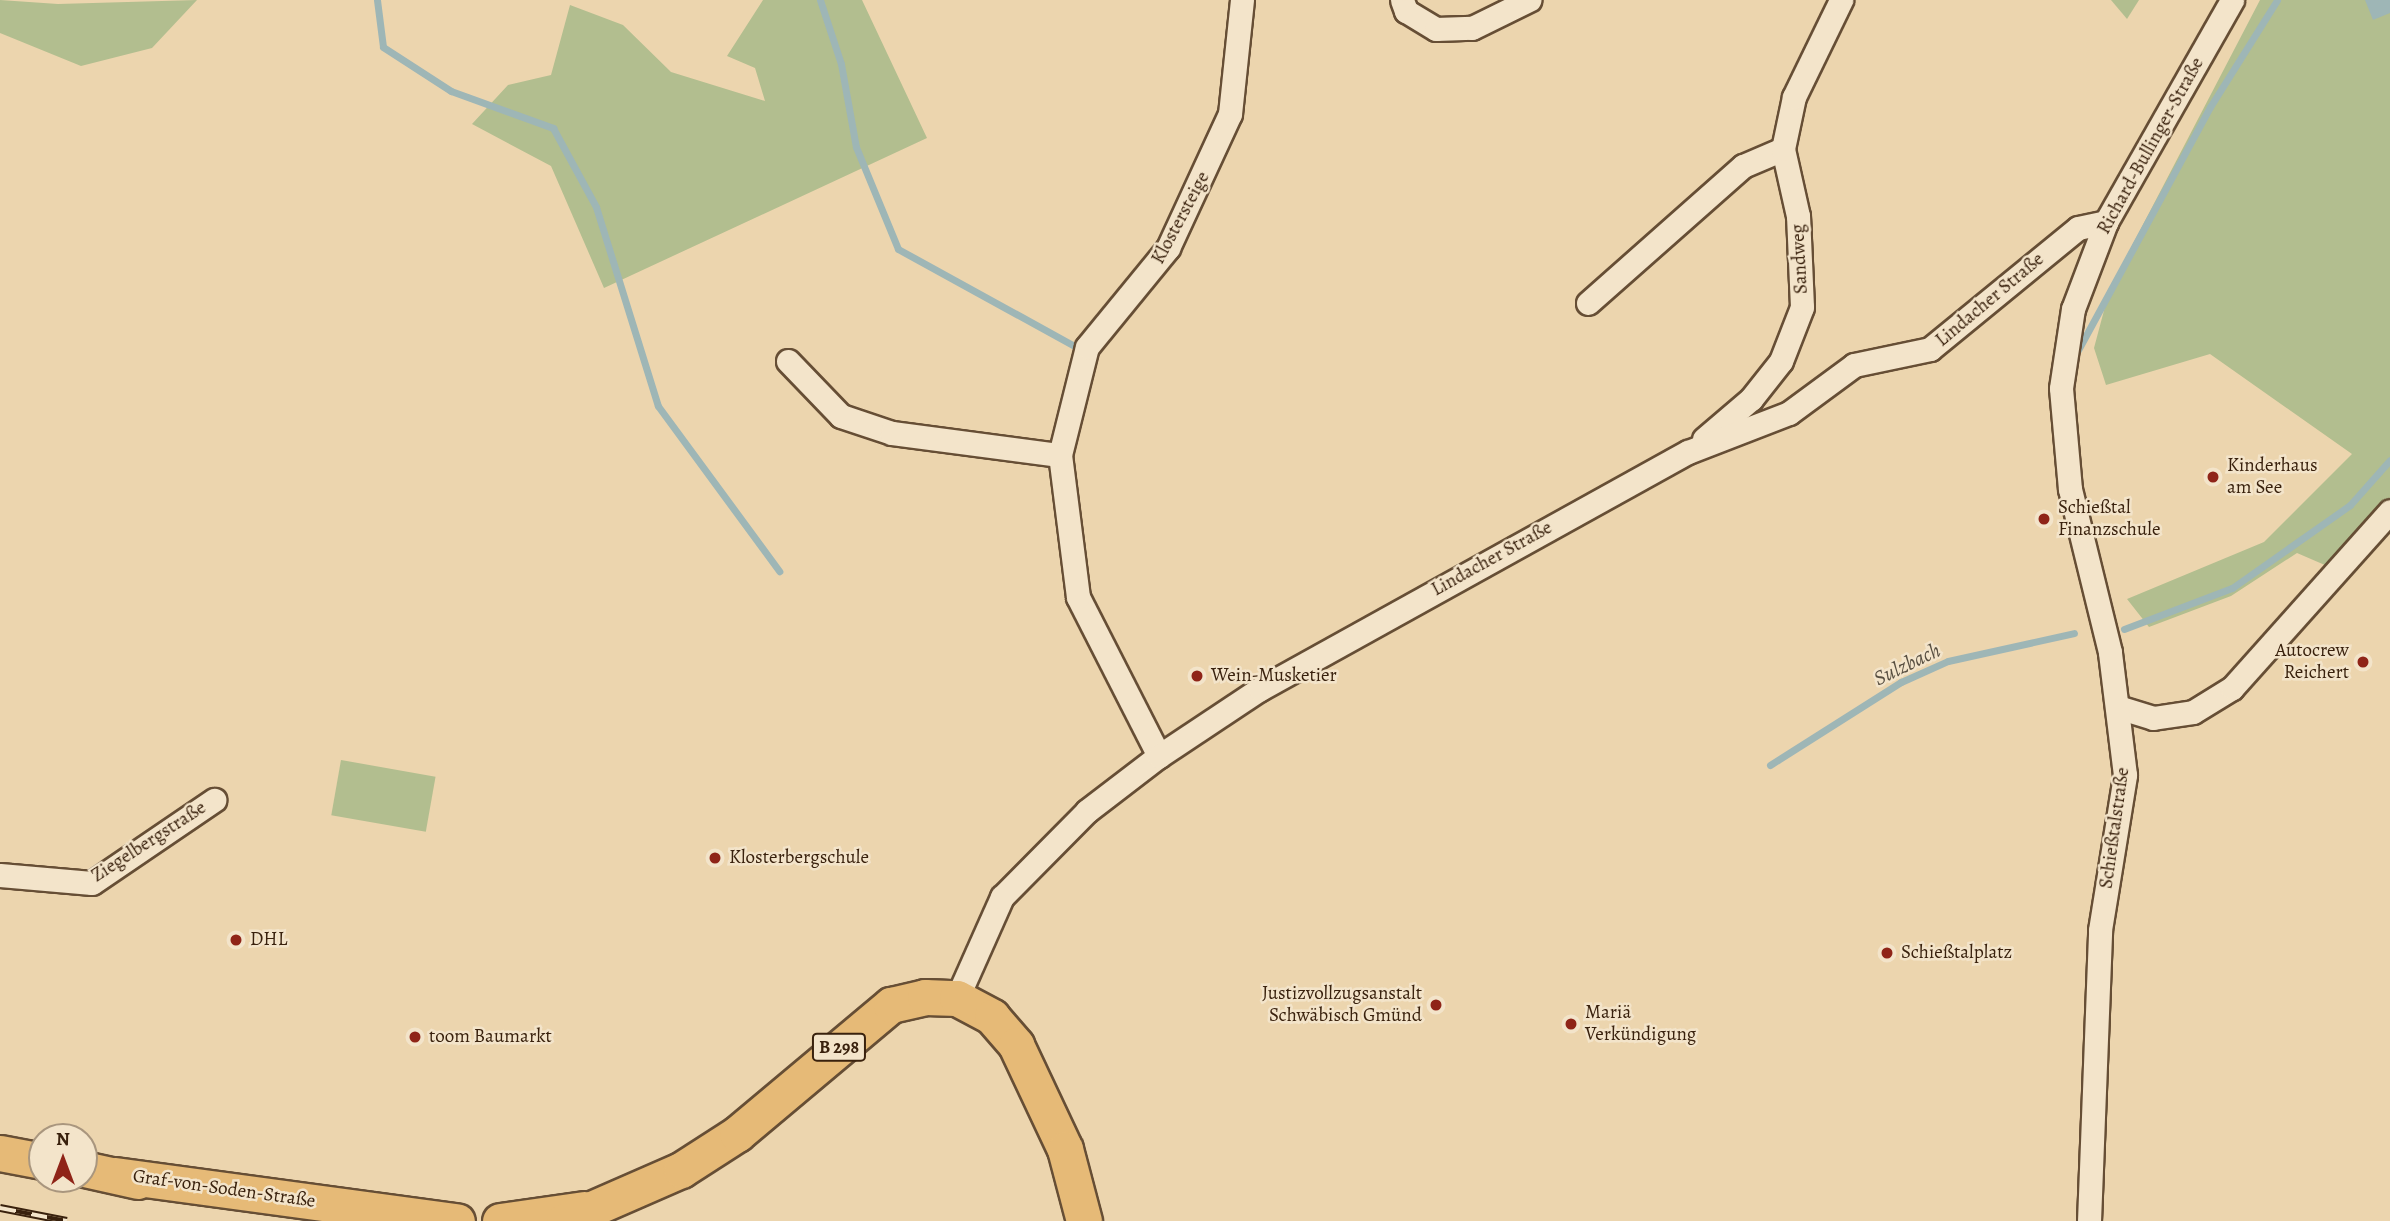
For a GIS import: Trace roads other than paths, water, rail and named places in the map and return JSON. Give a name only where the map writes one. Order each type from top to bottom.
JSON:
[{"type":"main road","name":"B 298","points":[[500,1221],[579,1214],[681,1170],[737,1134],[891,1004],[957,998]]},
{"type":"main road","points":[[957,998],[992,1017],[1039,1085],[1084,1221]]},
{"type":"main road","points":[[0,1153],[28,1158]]},
{"type":"main road","name":"Graf-von-Soden-Straße","points":[[99,1172],[333,1221]]},
{"type":"main road","name":"Graf-von-Soden-Straße","points":[[99,1172],[457,1221]]},
{"type":"street","name":"Klostersteige","points":[[1159,756],[1078,597],[1060,454],[1087,347],[1168,248],[1230,114],[1242,0]]},
{"type":"street","points":[[1402,0],[1406,11],[1436,29],[1472,29],[1529,0]]},
{"type":"street","name":"Sandweg","points":[[1688,452],[1751,399],[1780,361],[1802,307],[1798,216],[1783,149],[1794,97],[1841,0]]},
{"type":"street","name":"Richard-Bullinger-Straße","points":[[2121,708],[2070,489],[2062,388],[2073,309],[2106,222],[2232,0]]},
{"type":"street","points":[[1588,303],[1743,166],[1783,149]]},
{"type":"street","name":"Lindacher Straße","points":[[957,998],[1002,897],[1087,811],[1159,756],[1260,689],[1688,452],[1789,413],[1854,365],[1930,349],[2078,228],[2106,222]]},
{"type":"street","points":[[788,361],[841,416],[892,433],[1060,454]]},
{"type":"street","points":[[2121,708],[2152,718],[2193,712],[2232,688],[2390,511]]},
{"type":"street","name":"Schießtalstraße","points":[[2088,1221],[2092,1036],[2100,930],[2125,775],[2121,708]]},
{"type":"street","name":"Ziegelbergstraße","points":[[0,875],[92,883],[214,800]]},
{"type":"water","points":[[2365,0],[2390,0],[2390,13],[2373,20]]},
{"type":"waterway","points":[[377,0],[383,47],[451,91],[553,128],[596,207],[658,406],[779,571]]},
{"type":"waterway","points":[[820,0],[841,64],[856,147],[898,249],[1080,349]]},
{"type":"waterway","points":[[2078,350],[2210,107],[2277,0]]},
{"type":"waterway","name":"Sulzbach","points":[[2124,629],[2232,588],[2350,505],[2390,460]]},
{"type":"waterway","name":"Sulzbach","points":[[1770,765],[1901,682],[1948,661],[2074,633]]},
{"type":"railway","points":[[0,1208],[67,1221]]},
{"type":"place","name":"Kinderhaus am See","points":[[2213,477]]},
{"type":"place","name":"Schießtal Finanzschule","points":[[2044,519]]},
{"type":"place","name":"Autocrew Reichert","points":[[2363,662]]},
{"type":"place","name":"Wein-Musketier","points":[[1197,676]]},
{"type":"place","name":"Klosterbergschule","points":[[715,858]]},
{"type":"place","name":"DHL","points":[[236,940]]},
{"type":"place","name":"Schießtalplatz","points":[[1887,953]]},
{"type":"place","name":"Justizvollzugsanstalt Schwäbisch Gmünd","points":[[1436,1005]]},
{"type":"place","name":"Mariä Verkündigung","points":[[1571,1024]]},
{"type":"place","name":"toom Baumarkt","points":[[415,1037]]}]
